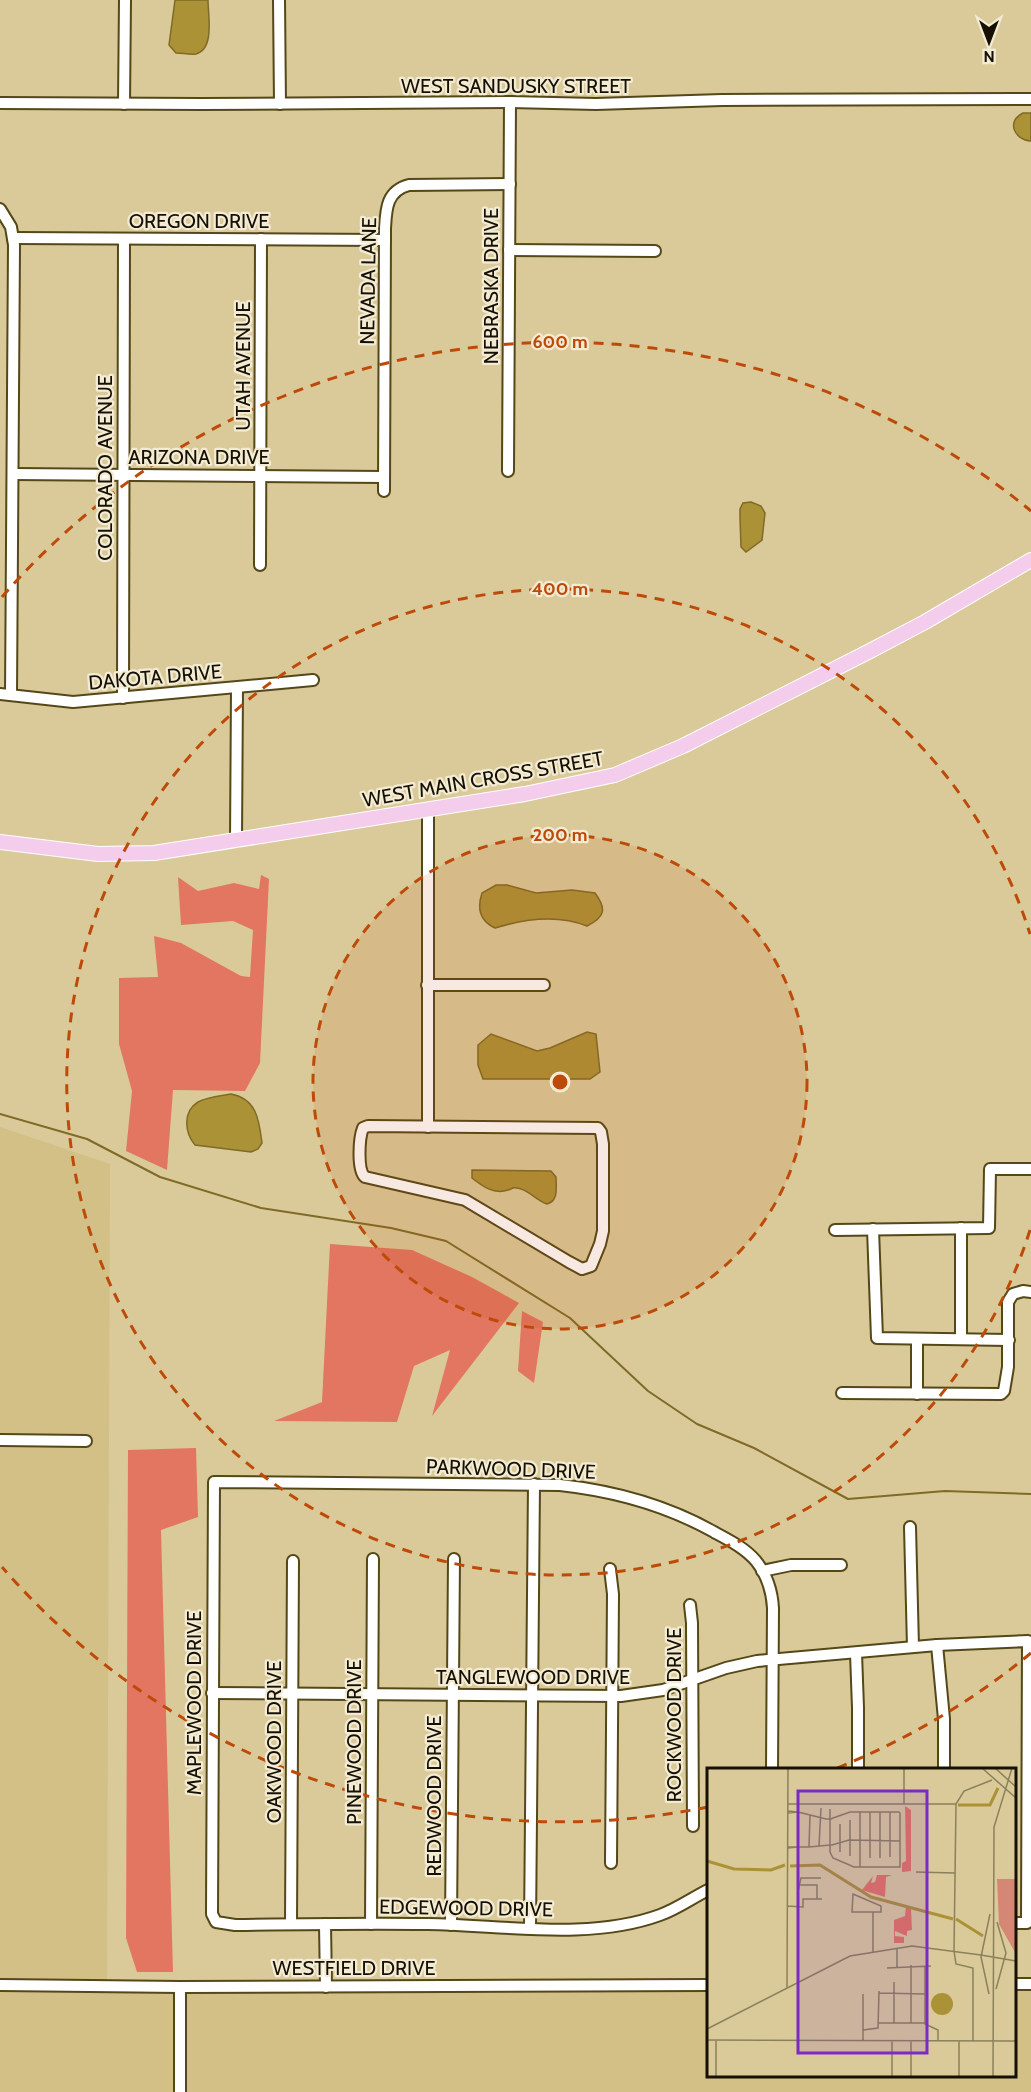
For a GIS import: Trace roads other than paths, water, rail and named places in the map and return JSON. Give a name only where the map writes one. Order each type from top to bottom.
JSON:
[{"type":"main road","name":"WEST MAIN CROSS STREET","points":[[0,842],[117,855],[154,853],[567,786],[633,768],[683,746],[924,622],[1031,560]]},
{"type":"street","points":[[124,104],[125,0]]},
{"type":"street","points":[[279,0],[280,104]]},
{"type":"street","name":"WEST SANDUSKY STREET","points":[[0,103],[510,102],[607,104],[722,100],[1031,99]]},
{"type":"street","name":"NEBRASKA DRIVE","points":[[508,471],[510,102]]},
{"type":"street","name":"NEVADA LANE","points":[[384,491],[385,240],[388,204],[392,195],[399,188],[421,184],[510,184]]},
{"type":"street","points":[[0,209],[9,221],[14,238],[13,474],[6,695]]},
{"type":"street","name":"OREGON DRIVE","points":[[14,238],[385,240]]},
{"type":"street","name":"COLORADO AVENUE","points":[[123,698],[124,239]]},
{"type":"street","name":"UTAH AVENUE","points":[[260,565],[261,239]]},
{"type":"street","points":[[509,250],[655,251]]},
{"type":"street","name":"ARIZONA DRIVE","points":[[13,474],[384,477]]},
{"type":"street","name":"DAKOTA DRIVE","points":[[6,695],[73,702],[313,680]]},
{"type":"street","points":[[236,841],[237,688]]},
{"type":"street","points":[[428,1127],[429,810]]},
{"type":"street","points":[[427,985],[544,985]]},
{"type":"street","points":[[368,1126],[428,1127],[598,1128],[603,1144],[603,1231],[591,1266],[582,1269],[568,1262],[465,1200],[365,1177],[361,1173],[360,1135],[363,1128],[368,1126]]},
{"type":"street","points":[[835,1230],[989,1228],[990,1168],[1031,1169]]},
{"type":"street","points":[[960,1339],[961,1228]]},
{"type":"street","points":[[873,1229],[877,1338],[1009,1340]]},
{"type":"street","points":[[842,1393],[1001,1394],[1004,1391],[1008,1367],[1007,1311],[1010,1296],[1030,1291]]},
{"type":"street","points":[[917,1339],[917,1394]]},
{"type":"street","points":[[0,1440],[86,1441]]},
{"type":"street","name":"PARKWOOD DRIVE","points":[[214,1482],[534,1484],[597,1490],[633,1498],[701,1525],[748,1553],[762,1571],[772,1596],[772,1768]]},
{"type":"street","name":"MAPLEWOOD DRIVE","points":[[214,1482],[212,1914],[216,1922]]},
{"type":"street","points":[[530,1928],[534,1484]]},
{"type":"street","points":[[910,1527],[913,1647]]},
{"type":"street","name":"PINEWOOD DRIVE","points":[[371,1924],[373,1559]]},
{"type":"street","name":"REDWOOD DRIVE","points":[[451,1925],[454,1559]]},
{"type":"street","name":"OAKWOOD DRIVE","points":[[291,1924],[293,1561]]},
{"type":"street","points":[[762,1571],[791,1565],[841,1565]]},
{"type":"street","points":[[610,1569],[612,1594],[611,1863]]},
{"type":"street","name":"ROCKWOOD DRIVE","points":[[690,1605],[693,1826]]},
{"type":"street","points":[[1030,1641],[1030,1923]]},
{"type":"street","name":"TANGLEWOOD DRIVE","points":[[212,1693],[612,1697],[651,1693],[726,1668],[773,1659],[937,1645],[1030,1641]]},
{"type":"street","points":[[937,1645],[944,1719],[944,1768]]},
{"type":"street","points":[[856,1653],[858,1768]]},
{"type":"street","name":"EDGEWOOD DRIVE","points":[[216,1922],[592,1929],[623,1925],[670,1911],[707,1891]]},
{"type":"street","points":[[325,1924],[326,1987]]},
{"type":"street","name":"WESTFIELD DRIVE","points":[[0,1985],[180,1987],[707,1985]]},
{"type":"street","points":[[180,1987],[180,2092]]},
{"type":"waterway","points":[[0,1114],[87,1139],[160,1177],[261,1208],[391,1228],[446,1241],[570,1318],[648,1391],[697,1424],[754,1448],[848,1499],[945,1491],[1031,1494]]}]
